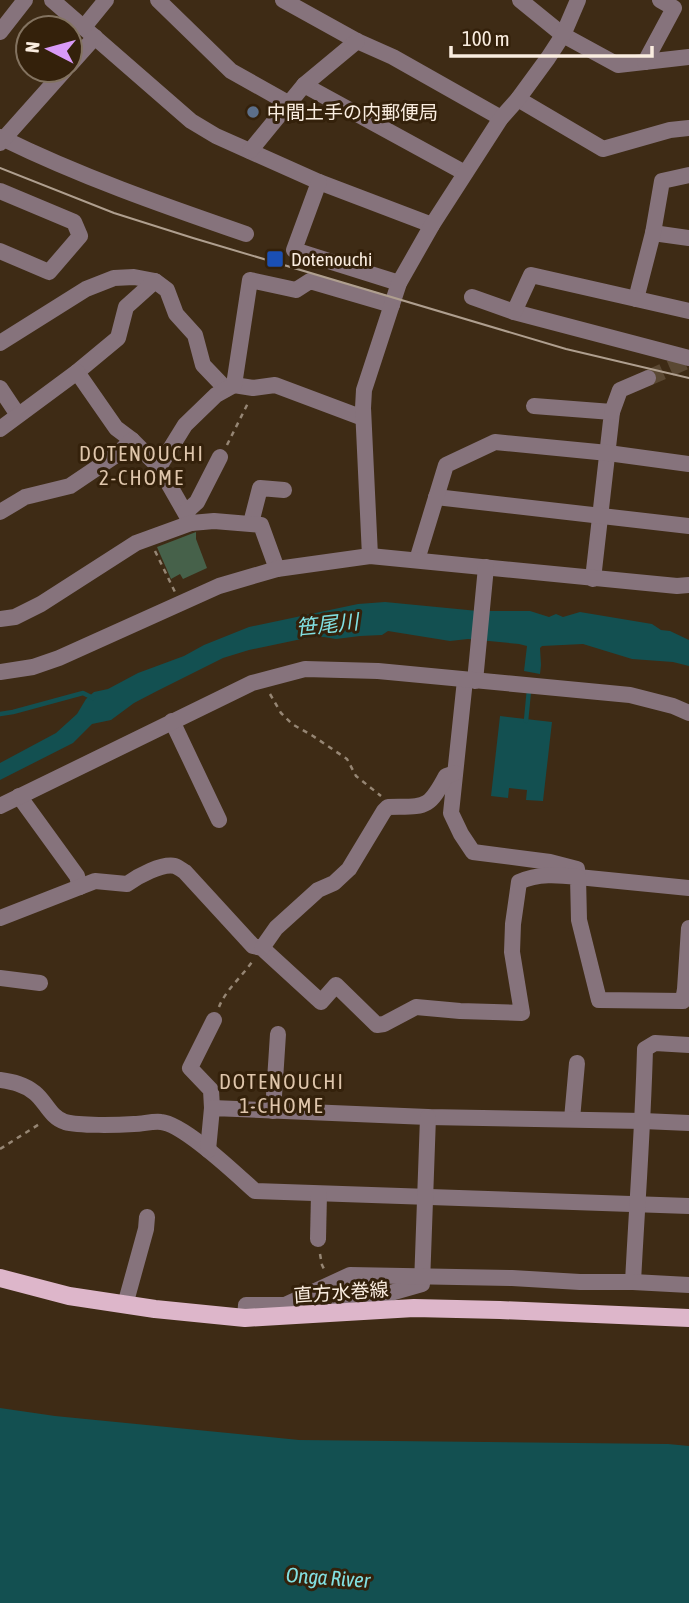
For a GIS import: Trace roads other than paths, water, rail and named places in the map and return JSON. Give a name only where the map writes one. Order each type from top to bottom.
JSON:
[{"type":"main road","name":"直方水巻線","points":[[0,1278],[69,1296],[155,1309],[245,1318],[414,1308],[689,1318]]},
{"type":"street","points":[[0,33],[25,0]]},
{"type":"street","points":[[52,0],[191,121],[216,136],[319,182],[432,225]]},
{"type":"street","points":[[84,42],[106,0]]},
{"type":"street","points":[[158,0],[231,71],[288,103]]},
{"type":"street","points":[[283,0],[502,118]]},
{"type":"street","points":[[520,0],[563,35],[618,65],[689,57]]},
{"type":"street","points":[[370,556],[363,418],[365,390],[400,283],[465,173],[563,35],[578,0]]},
{"type":"street","points":[[645,62],[674,8],[660,0]]},
{"type":"street","points":[[250,151],[304,85],[357,41]]},
{"type":"street","points":[[52,84],[1,140],[136,196],[246,233]]},
{"type":"street","points":[[304,85],[465,173]]},
{"type":"street","points":[[518,99],[603,149],[670,130],[689,128]]},
{"type":"street","points":[[636,299],[653,233],[662,181],[689,175]]},
{"type":"street","points":[[319,182],[294,250],[400,283]]},
{"type":"street","points":[[0,191],[74,222],[80,236],[49,272],[0,251]]},
{"type":"street","points":[[653,233],[689,238]]},
{"type":"street","points":[[514,312],[531,275],[689,311]]},
{"type":"street","points":[[0,343],[86,289],[114,278],[134,277],[155,281],[167,290],[176,314],[195,335],[203,365],[230,387]]},
{"type":"street","points":[[230,387],[250,280],[296,290],[310,281],[392,305]]},
{"type":"street","points":[[0,429],[118,338],[126,307],[155,281]]},
{"type":"street","points":[[472,297],[514,312],[689,358]]},
{"type":"street","points":[[77,372],[116,428],[159,467],[189,517],[261,525],[277,569]]},
{"type":"street","points":[[593,579],[612,412],[620,390],[648,378]]},
{"type":"street","points":[[159,467],[185,425],[216,395],[230,387],[275,385],[363,418]]},
{"type":"street","points":[[0,388],[18,415]]},
{"type":"street","points":[[534,406],[612,412]]},
{"type":"street","points":[[0,512],[25,497],[70,485],[116,455],[132,440]]},
{"type":"street","points":[[417,561],[446,465],[495,442],[689,464]]},
{"type":"street","points":[[0,619],[15,617],[41,604],[136,543],[149,539],[189,517],[220,457]]},
{"type":"street","points":[[251,523],[260,488],[284,491]]},
{"type":"street","points":[[436,497],[689,526]]},
{"type":"street","points":[[0,672],[33,667],[59,658],[219,586],[277,569],[370,556],[486,571],[685,586]]},
{"type":"street","points":[[486,571],[451,813],[461,834],[473,852],[550,862],[577,869],[579,920],[600,1000],[683,1001],[687,989],[689,928]]},
{"type":"street","points":[[0,806],[252,683],[305,669],[472,675],[630,695],[689,713]]},
{"type":"street","points":[[172,721],[219,820]]},
{"type":"street","points":[[261,948],[276,928],[318,890],[334,883],[349,869],[388,807],[429,803],[436,797],[446,776],[455,773]]},
{"type":"street","points":[[19,796],[76,876],[80,887]]},
{"type":"street","points":[[0,918],[95,881],[127,884],[165,866],[177,866],[253,946],[261,948],[321,1002],[337,985],[377,1024],[384,1024],[416,1007],[522,1013],[512,952],[519,882],[525,879],[548,874],[689,888]]},
{"type":"street","points":[[0,978],[40,983]]},
{"type":"street","points":[[208,1150],[211,1090],[190,1068],[214,1020]]},
{"type":"street","points":[[274,1111],[278,1034]]},
{"type":"street","points":[[633,1282],[645,1049],[655,1043],[689,1045]]},
{"type":"street","points":[[572,1119],[577,1063]]},
{"type":"street","points":[[0,1080],[24,1086],[37,1094],[53,1115],[62,1121],[74,1124],[163,1122],[172,1125],[208,1150],[255,1191],[689,1206]]},
{"type":"street","points":[[212,1108],[689,1123]]},
{"type":"street","points":[[316,1315],[422,1284],[428,1116]]},
{"type":"street","points":[[318,1239],[319,1194]]},
{"type":"street","points":[[125,1305],[147,1217]]},
{"type":"street","points":[[245,1318],[246,1305],[285,1304],[350,1275],[689,1285]]},
{"type":"water","name":"笹尾川","points":[[385,602],[478,611],[530,611],[549,617],[556,614],[563,617],[580,612],[652,624],[689,640],[689,666],[632,659],[583,644],[542,646],[540,674],[524,671],[527,646],[519,644],[468,639],[450,641],[388,631],[382,635],[336,639],[311,637],[223,658],[134,703],[111,720],[92,724],[73,743],[0,780],[0,763],[56,733],[77,714],[94,692],[108,689],[138,673],[249,627],[358,604]]},
{"type":"water","points":[[500,716],[552,722],[543,801],[526,800],[527,790],[509,788],[508,798],[491,796]]},
{"type":"water","name":"Onga River","points":[[0,1408],[55,1416],[299,1440],[689,1446],[689,1603],[0,1603]]},
{"type":"waterway","points":[[526,721],[529,690]]},
{"type":"waterway","points":[[0,714],[83,693],[93,698]]},
{"type":"tunnel","points":[[648,378],[689,360]]},
{"type":"tram line","points":[[0,168],[114,213],[193,238],[566,349],[689,378]]},
{"type":"place","name":"中間土手の内郵便局","points":[[253,112]]},
{"type":"place","name":"Dotenouchi","points":[[275,259]]},
{"type":"district","name":"DOTENOUCHI 2-CHOME","points":[[142,465]]},
{"type":"district","name":"DOTENOUCHI 1-CHOME","points":[[282,1093]]}]
